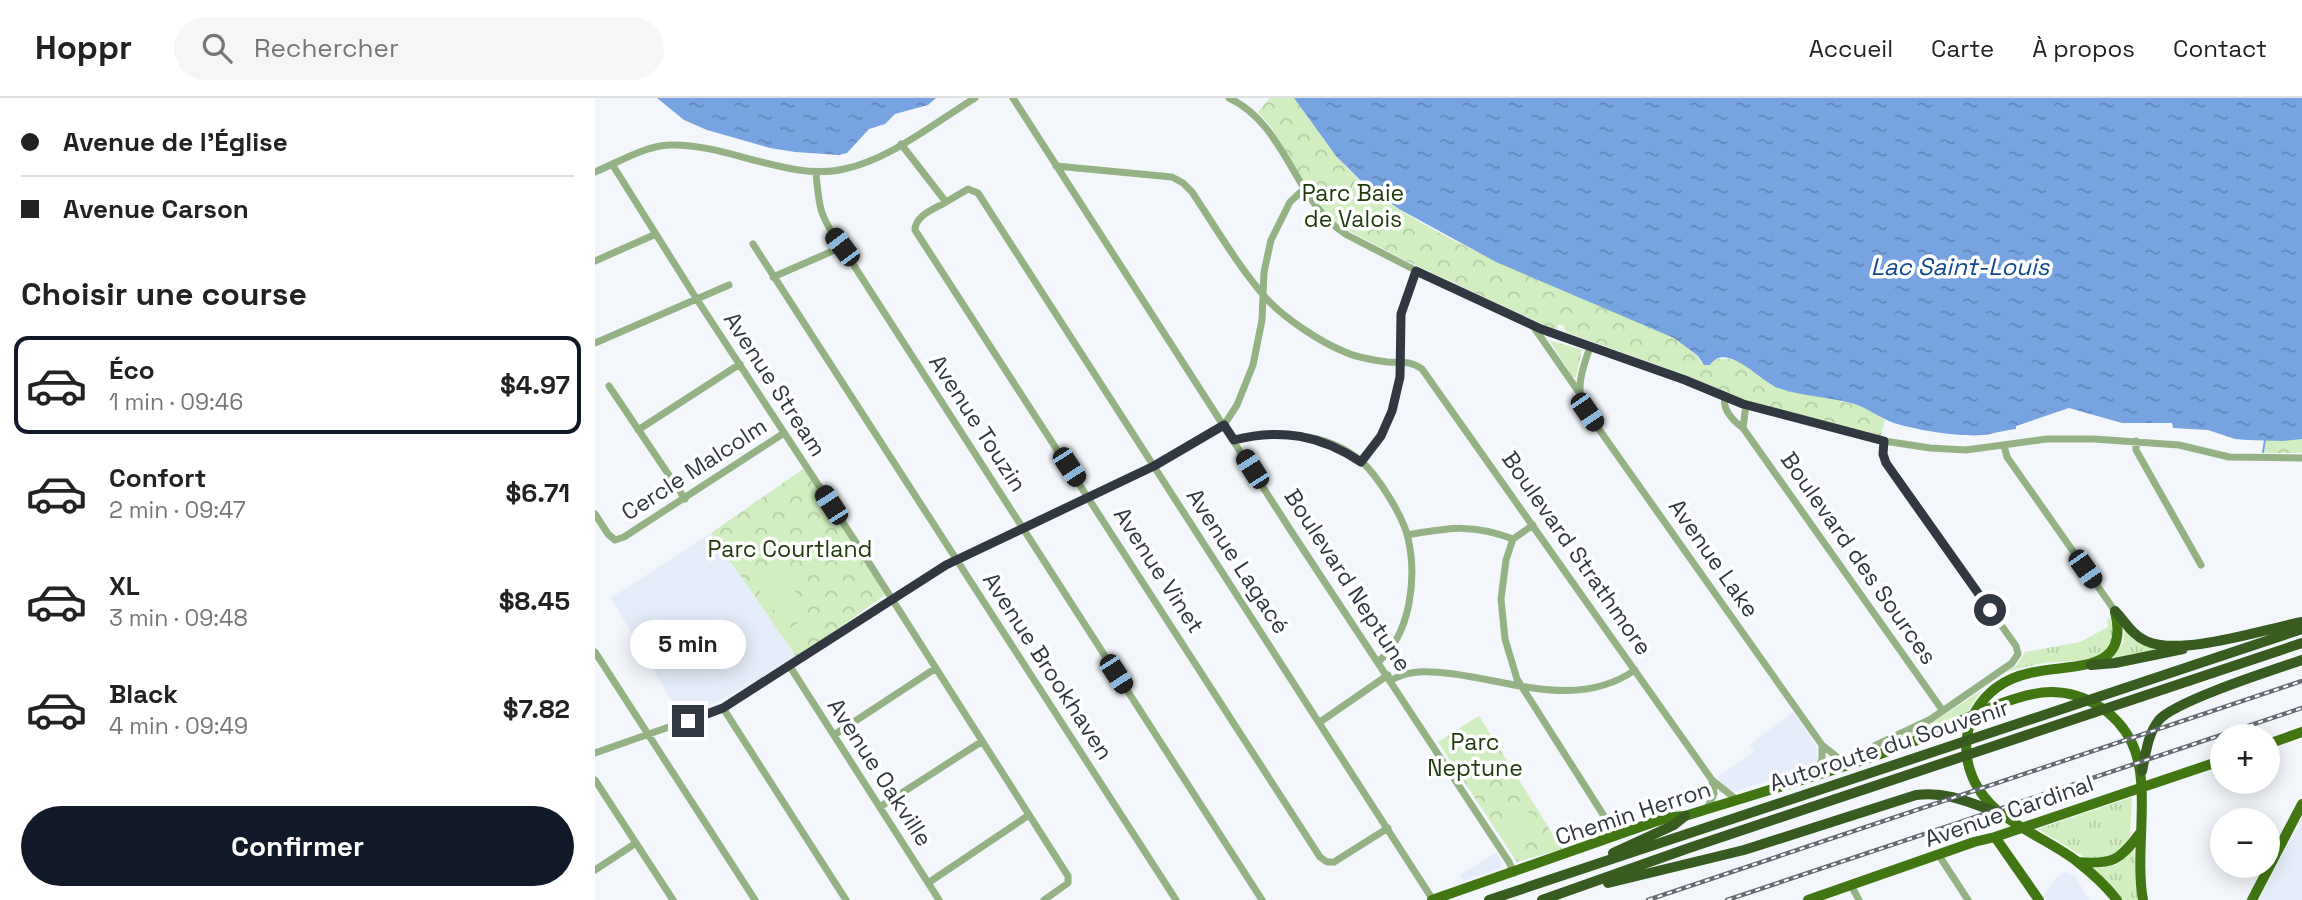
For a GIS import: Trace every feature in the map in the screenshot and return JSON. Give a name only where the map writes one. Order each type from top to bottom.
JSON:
[{"type":"highway","points":[[2115,611],[2135,634],[2147,642],[2162,645],[2192,645],[2302,622]]},
{"type":"highway","name":"Autoroute du Souvenir","points":[[1489,900],[2302,629]]},
{"type":"highway","name":"Autoroute du Souvenir","points":[[1542,900],[1689,848],[2302,643]]},
{"type":"highway","points":[[2091,665],[2153,657],[2192,645]]},
{"type":"highway","points":[[2142,771],[2150,736],[2159,720],[2173,709],[2302,660]]},
{"type":"highway","points":[[1561,894],[1729,854],[1916,796],[1937,794],[1959,797],[1996,812]]},
{"type":"highway","points":[[1578,870],[1674,825],[1685,816]]},
{"type":"main road","points":[[2115,611],[2119,631],[2108,655],[2091,665],[2030,673],[2000,685],[1983,701],[1972,719],[1966,747],[1968,766],[1979,790],[1996,812],[2078,862],[2117,900]]},
{"type":"main road","name":"Chemin Herron","points":[[1433,900],[1671,817],[1685,816],[1847,765],[1919,740],[2029,695],[2052,692],[2091,701],[2114,718],[2124,730],[2133,745],[2142,771]]},
{"type":"main road","points":[[2280,740],[2302,732]]},
{"type":"main road","name":"Avenue Cardinal","points":[[1808,900],[1978,840],[1996,837],[2210,764]]},
{"type":"main road","points":[[2142,771],[2140,833],[2135,847],[2143,900]]},
{"type":"main road","points":[[2252,900],[2302,804]]},
{"type":"main road","points":[[2007,855],[2014,831]]},
{"type":"main road","points":[[1996,837],[2039,900]]},
{"type":"main road","points":[[2078,862],[2098,864],[2111,861],[2135,847]]},
{"type":"street","points":[[595,172],[649,149],[683,146],[816,173],[842,170],[862,164],[901,144],[975,98]]},
{"type":"street","name":"Boulevard Neptune","points":[[1013,98],[1514,873]]},
{"type":"street","points":[[1229,98],[1250,111],[1267,129],[1321,215],[1336,228],[1416,271],[1533,326],[1685,380],[1746,405],[1884,441],[1921,447],[1959,450],[2056,439],[2136,441],[2184,446],[2225,456],[2302,457]]},
{"type":"street","points":[[901,144],[946,202]]},
{"type":"street","name":"Avenue Stream","points":[[613,164],[696,298],[1068,876],[1068,883],[1044,900]]},
{"type":"street","points":[[1056,166],[1172,177],[1183,183],[1192,192],[1241,266],[1263,294],[1284,313],[1332,346],[1364,358],[1400,362]]},
{"type":"street","name":"Avenue Touzin","points":[[816,173],[820,210],[825,225],[842,247],[1262,900]]},
{"type":"street","name":"Avenue Lagacé","points":[[946,202],[968,189],[978,193],[1433,900]]},
{"type":"street","points":[[595,753],[723,708],[891,598],[957,560],[1154,466],[1224,425],[1237,405],[1254,365],[1262,320],[1264,272],[1275,230],[1290,202],[1304,189]]},
{"type":"street","name":"Avenue Vinet","points":[[946,202],[918,219],[914,224],[915,230],[1320,857],[1327,862],[1334,862],[1388,828]]},
{"type":"street","points":[[595,261],[656,234]]},
{"type":"street","name":"Avenue Brookhaven","points":[[753,244],[1176,900]]},
{"type":"street","points":[[773,277],[842,247]]},
{"type":"street","points":[[1361,462],[1381,436],[1389,420],[1399,386],[1401,314],[1416,271]]},
{"type":"street","points":[[595,344],[729,285]]},
{"type":"street","name":"Avenue Lake","points":[[1533,326],[1579,391],[1584,408],[1597,427],[1822,745],[1847,765]]},
{"type":"street","points":[[1579,391],[1590,347]]},
{"type":"street","name":"Boulevard Strathmore","points":[[1400,362],[1412,363],[1425,372],[1712,780],[1737,800]]},
{"type":"street","points":[[638,430],[740,364]]},
{"type":"street","points":[[609,386],[685,499]]},
{"type":"street","name":"Boulevard des Sources","points":[[1725,397],[1725,407],[1743,428],[1943,712]]},
{"type":"street","points":[[1743,428],[1746,405]]},
{"type":"street","name":"Cercle Malcolm","points":[[595,514],[615,540],[624,537],[784,433]]},
{"type":"street","points":[[1234,440],[1255,435],[1281,434],[1317,439],[1361,462],[1394,507],[1408,535],[1411,561],[1409,602],[1403,625],[1389,652],[1378,662]]},
{"type":"street","points":[[1864,759],[1874,746],[1943,712],[2013,663],[2017,659],[2018,651],[1886,463],[1883,454],[1884,441]]},
{"type":"street","points":[[2136,441],[2136,450],[2201,565]]},
{"type":"street","points":[[2004,446],[2008,458],[2115,611]]},
{"type":"street","points":[[1532,524],[1513,539],[1502,576],[1501,617],[1516,676],[1604,816],[1626,833]]},
{"type":"street","points":[[1408,535],[1455,527],[1480,528],[1513,539]]},
{"type":"street","points":[[595,652],[755,900]]},
{"type":"street","name":"Avenue Oakville","points":[[789,665],[939,900]]},
{"type":"street","points":[[834,735],[936,668]]},
{"type":"street","points":[[1319,722],[1389,678],[1402,675],[1428,671],[1522,687],[1578,692],[1610,684],[1635,670]]},
{"type":"street","points":[[723,708],[846,900]]},
{"type":"street","points":[[880,807],[981,742]]},
{"type":"street","points":[[1816,775],[1822,759],[1822,745]]},
{"type":"street","points":[[595,780],[673,900]]},
{"type":"street","points":[[1707,809],[1714,793],[1712,780]]},
{"type":"street","points":[[928,883],[1029,815]]},
{"type":"street","points":[[1600,842],[1605,829],[1604,816]]},
{"type":"street","points":[[595,870],[636,843]]},
{"type":"street","points":[[1938,854],[1968,900]]},
{"type":"street","points":[[1851,886],[1859,900]]},
{"type":"shaded area","points":[[711,533],[797,658],[719,701],[681,717],[611,598]]},
{"type":"shaded area","points":[[1793,712],[1816,745],[1818,757],[1814,765],[1737,791],[1731,791],[1723,785],[1718,777],[1754,751],[1750,745]]},
{"type":"shaded area","points":[[2302,820],[2302,900],[2259,900],[2271,878],[2280,878],[2280,860]]},
{"type":"shaded area","points":[[1497,852],[1502,864],[1499,869],[1464,881],[1460,875]]},
{"type":"shaded area","points":[[2065,872],[2075,876],[2092,900],[2047,900],[2043,895],[2057,877]]},
{"type":"green space","name":"Parc Baie de Valois","points":[[1270,98],[1294,98],[1331,150],[1357,178],[1391,205],[1429,227],[1509,266],[1674,338],[1698,357],[1701,363],[1710,365],[1714,359],[1729,359],[1740,362],[1772,386],[1862,406],[1885,420],[1881,436],[1743,400],[1693,378],[1566,332],[1563,325],[1558,325],[1557,329],[1550,328],[1347,230],[1318,204],[1271,127],[1258,112]]},
{"type":"green space","points":[[1549,340],[1582,350],[1576,377],[1573,377]]},
{"type":"green space","points":[[2302,439],[2302,453],[2264,453],[2266,440]]},
{"type":"green space","name":"Parc Courtland","points":[[806,467],[885,595],[797,658],[711,533]]},
{"type":"green space","points":[[777,565],[808,610],[785,625],[753,581]]},
{"type":"green space","points":[[2110,618],[2113,633],[2111,644],[2104,652],[2082,660],[2044,663],[2006,672],[2017,665],[2025,652],[2080,642],[2108,627],[2107,619]]},
{"type":"green space","points":[[802,620],[810,631],[792,643],[784,632]]},
{"type":"green space","points":[[2124,626],[2159,649],[2109,662],[2124,642]]},
{"type":"green space","points":[[1982,690],[1966,714],[1912,738],[1878,747],[1934,722]]},
{"type":"green space","name":"Parc Neptune","points":[[1479,716],[1562,849],[1517,862],[1438,742]]},
{"type":"green space","points":[[1476,718],[1496,748],[1469,765],[1449,735]]},
{"type":"green space","points":[[2132,797],[2130,836],[2121,849],[2106,859],[2086,858],[2038,829]]},
{"type":"green space","points":[[1527,810],[1537,825],[1511,842],[1501,826]]},
{"type":"green space","points":[[2134,848],[2138,900],[2122,900],[2093,869],[2116,865]]},
{"type":"water","points":[[657,98],[936,98],[928,105],[895,114],[885,124],[869,129],[847,153],[839,155],[770,148],[707,130],[684,120]]},
{"type":"water","name":"Lac Saint-Louis","points":[[1294,98],[2302,98],[2302,439],[2235,439],[2208,430],[2173,428],[2172,423],[2122,423],[2069,408],[2016,426],[2016,429],[1980,435],[1942,433],[1894,423],[1851,403],[1778,388],[1744,365],[1725,357],[1710,365],[1704,365],[1698,356],[1674,338],[1496,262],[1399,209],[1366,186],[1336,156]]},
{"type":"waterway","points":[[2263,452],[2265,440]]},
{"type":"railway","points":[[1648,900],[2302,681]]},
{"type":"railway","points":[[1727,900],[2302,708]]},
{"type":"route","points":[[688,721],[723,708],[946,565],[1154,466],[1224,425],[1234,440],[1255,435],[1281,434],[1317,439],[1361,462],[1381,436],[1392,411],[1400,377],[1401,314],[1416,271],[1541,329],[1685,380],[1743,404],[1884,441],[1883,457],[1886,463],[1990,610]]}]
